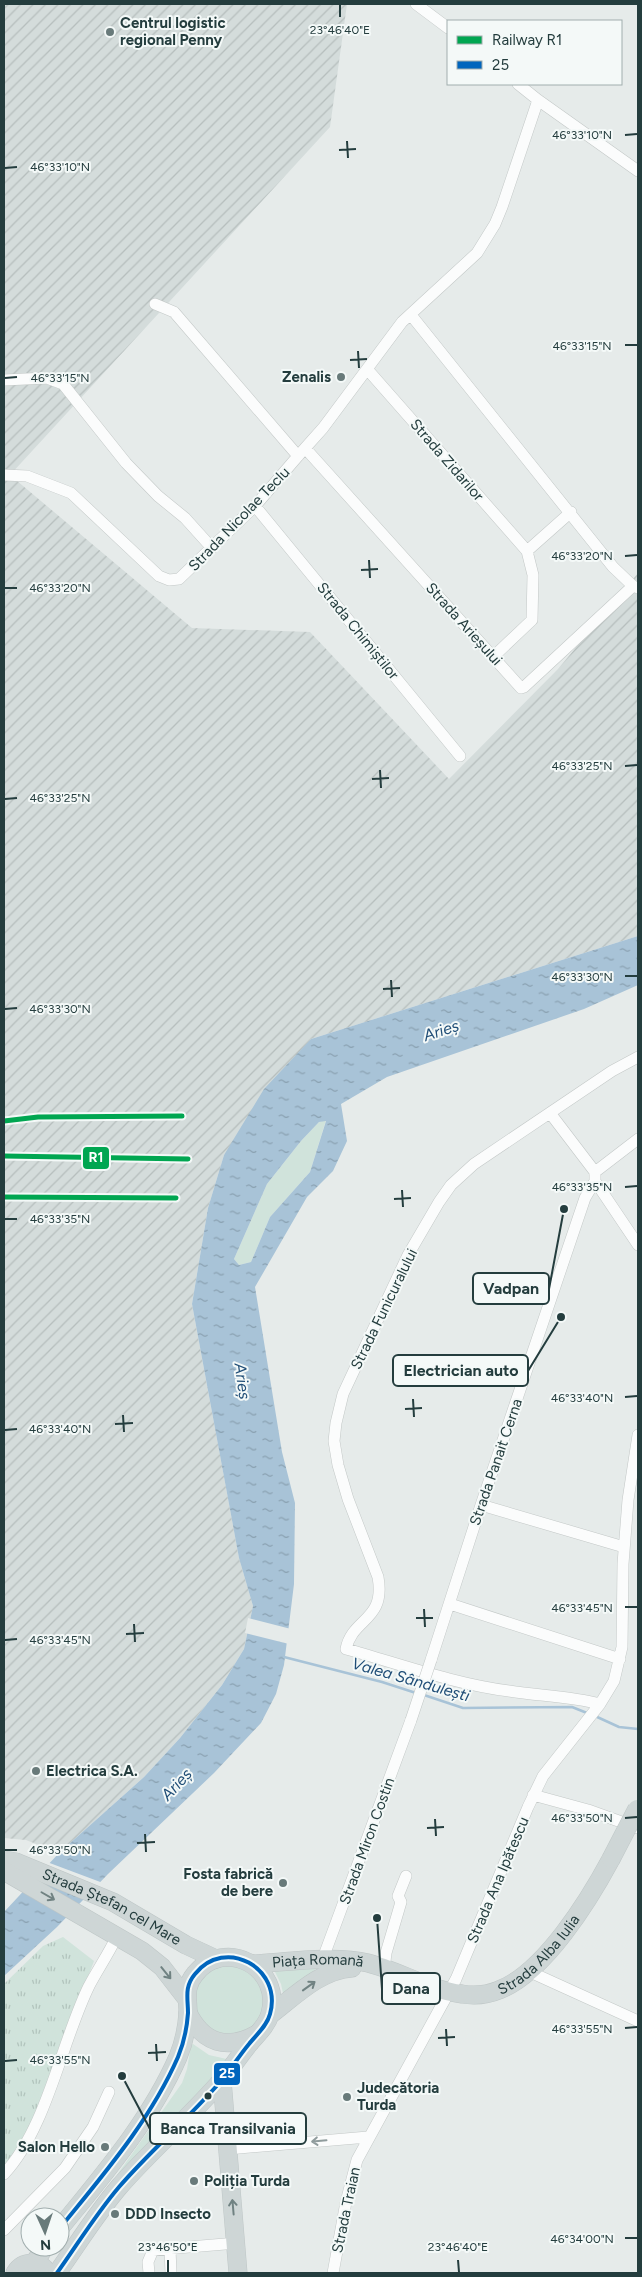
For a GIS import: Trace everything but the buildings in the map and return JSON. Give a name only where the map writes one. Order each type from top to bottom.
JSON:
[{"type":"main road","name":"Strada Alba Iulia","points":[[381,1968],[450,1992],[477,1995],[498,1991],[510,1985],[528,1971],[573,1920],[612,1859],[638,1808]]},
{"type":"main road","name":"Strada Ștefan cel Mare","points":[[8,1866],[113,1902],[216,1959]]},
{"type":"main road","name":"Strada Ștefan cel Mare","points":[[8,1866],[86,1919],[142,1951],[162,1967],[187,2006]]},
{"type":"main road","name":"Piața Romană","points":[[216,1959],[229,1957],[242,1959],[253,1964],[264,1974],[271,1987],[273,2001],[270,2015]]},
{"type":"main road","points":[[70,2216],[103,2176],[164,2086],[180,2050],[187,2006],[188,1985],[204,1965],[216,1959]]},
{"type":"main road","name":"Piața Romană","points":[[253,1964],[322,1961],[359,1962],[381,1968]]},
{"type":"main road","name":"Piața Romană","points":[[57,2273],[118,2189],[222,2080],[270,2015],[326,1974],[348,1968],[381,1968]]},
{"type":"main road","points":[[187,2006],[194,2026],[216,2042],[244,2041],[256,2034]]},
{"type":"main road","points":[[222,2080],[237,2242],[238,2273]]},
{"type":"main road","points":[[34,2263],[38,2257]]},
{"type":"main road","points":[[15,2273],[22,2265],[34,2263],[42,2266],[48,2273]]},
{"type":"street","points":[[416,4],[447,27]]},
{"type":"street","points":[[519,85],[638,172]]},
{"type":"street","name":"Strada Nicolae Teclu","points":[[4,475],[27,476],[66,490],[159,576],[169,580],[178,579],[255,506],[302,452],[402,322],[476,253],[495,224],[538,100]]},
{"type":"street","name":"Strada Arieșului","points":[[155,304],[174,312],[302,452],[494,656],[521,688],[636,587]]},
{"type":"street","points":[[411,314],[613,567],[636,587]]},
{"type":"street","name":"Strada Zidarilor","points":[[367,369],[527,551],[533,575],[532,620],[494,656]]},
{"type":"street","points":[[4,380],[47,378],[63,384],[126,463],[158,496],[185,518],[212,548]]},
{"type":"street","name":"Strada Chimiștilor","points":[[255,506],[460,756]]},
{"type":"street","points":[[527,551],[571,512]]},
{"type":"street","name":"Strada Funicuralului","points":[[598,1706],[580,1699],[509,1691],[463,1682],[346,1649],[350,1639],[372,1615],[379,1600],[380,1589],[378,1577],[348,1499],[338,1465],[334,1441],[343,1394],[408,1255],[451,1185],[474,1164],[612,1071],[638,1056]]},
{"type":"street","points":[[550,1113],[595,1176],[638,1245]]},
{"type":"street","name":"Strada Panait Cerna","points":[[411,1720],[481,1505],[582,1208],[595,1176],[638,1139]]},
{"type":"street","name":"Strada Ana Ipătescu","points":[[450,1992],[533,1796],[552,1762],[598,1706],[614,1681],[620,1659],[624,1547],[628,1500],[638,1435]]},
{"type":"street","points":[[481,1505],[624,1547]]},
{"type":"street","points":[[450,1604],[620,1659]]},
{"type":"street","name":"Strada Miron Costin","points":[[322,1961],[411,1720]]},
{"type":"street","points":[[533,1796],[588,1810],[638,1828]]},
{"type":"street","points":[[381,1968],[401,1902],[398,1896],[406,1876]]},
{"type":"street","points":[[4,2174],[14,2163],[31,2136],[89,1986],[117,1936]]},
{"type":"street","points":[[528,1971],[638,2021]]},
{"type":"street","name":"Strada Traian","points":[[333,2273],[352,2175],[368,2137],[450,1992]]},
{"type":"street","points":[[4,2230],[65,2168],[93,2127],[110,2092]]},
{"type":"street","points":[[228,2149],[368,2137]]},
{"type":"street","points":[[149,2273],[148,2262],[153,2250],[237,2242]]},
{"type":"street","points":[[170,2249],[171,2273]]},
{"type":"shaded area","points":[[4,4],[347,4],[330,127],[10,475],[192,628],[310,632],[449,779],[558,669],[638,573],[638,936],[311,1039],[224,1155],[208,1208],[192,1304],[239,1558],[253,1606],[244,1649],[222,1685],[180,1738],[144,1777],[59,1853],[26,1840],[4,1838]]},
{"type":"green space","points":[[326,1120],[310,1172],[270,1217],[251,1262],[239,1265],[234,1259],[267,1184],[301,1141],[319,1122]]},
{"type":"green space","points":[[63,1937],[94,1961],[28,2134],[4,2168],[4,1984],[43,1946]]},
{"type":"green space","points":[[245,1963],[269,1991],[259,2027],[243,2038],[207,2033],[190,2000],[208,1967]]},
{"type":"green space","points":[[318,1967],[284,1998],[281,1984],[273,1968]]},
{"type":"green space","points":[[193,2044],[209,2055],[231,2060],[121,2178],[117,2175],[182,2083],[187,2069],[191,2045]]},
{"type":"water","name":"Arieș","points":[[638,936],[638,985],[584,1009],[387,1077],[341,1104],[347,1141],[333,1171],[307,1197],[255,1287],[282,1452],[295,1503],[294,1584],[284,1665],[276,1694],[261,1723],[214,1773],[108,1874],[57,1927],[4,1976],[4,1912],[59,1853],[144,1777],[180,1738],[222,1685],[244,1649],[253,1606],[239,1558],[192,1304],[208,1208],[224,1155],[264,1089],[311,1039]],"holes":[[[326,1121],[310,1172],[270,1217],[251,1262],[239,1265],[234,1259],[267,1184],[301,1141],[319,1122]]]},
{"type":"pier","points":[[248,1618],[291,1629],[289,1644],[245,1633]]},
{"type":"pier","points":[[47,1862],[103,1883],[91,1896],[36,1873]]},
{"type":"waterway","name":"Valea Sândulești","points":[[284,1657],[382,1682],[416,1693]]},
{"type":"waterway","name":"Valea Sândulești","points":[[424,1695],[463,1708],[572,1707],[587,1713]]},
{"type":"waterway","name":"Valea Sândulești","points":[[595,1716],[619,1727],[638,1729]]},
{"type":"rail line","name":"R1","points":[[4,1121],[38,1117],[182,1116]]},
{"type":"rail line","name":"R1","points":[[4,1156],[188,1159]]},
{"type":"rail line","name":"R1","points":[[4,1197],[176,1198]]},
{"type":"transit line","name":"25","points":[[70,2216],[125,2147],[167,2081],[183,2041],[187,2024],[188,1988],[195,1974],[207,1963],[221,1958],[235,1958],[249,1962],[260,1971],[268,1983],[272,1998],[270,2014],[266,2022],[221,2081],[119,2187],[70,2255]]},
{"type":"transit line","name":"25","points":[[57,2273],[68,2257]]},
{"type":"place","name":"Centrul logistic regional Penny","points":[[110,32]]},
{"type":"place","name":"Zenalis","points":[[341,377]]},
{"type":"place","name":"Vadpan","points":[[564,1209]]},
{"type":"place","name":"Electrician auto","points":[[561,1317]]},
{"type":"place","name":"Electrica S.A.","points":[[36,1771]]},
{"type":"place","name":"Fosta fabrică de bere","points":[[283,1883]]},
{"type":"place","name":"Dana","points":[[377,1918]]},
{"type":"place","name":"Banca Transilvania","points":[[122,2076]]},
{"type":"place","name":"Judecătoria Turda","points":[[347,2097]]},
{"type":"place","name":"Salon Hello","points":[[105,2147]]},
{"type":"place","name":"Poliția Turda","points":[[194,2181]]},
{"type":"place","name":"DDD Insecto","points":[[115,2214]]}]
